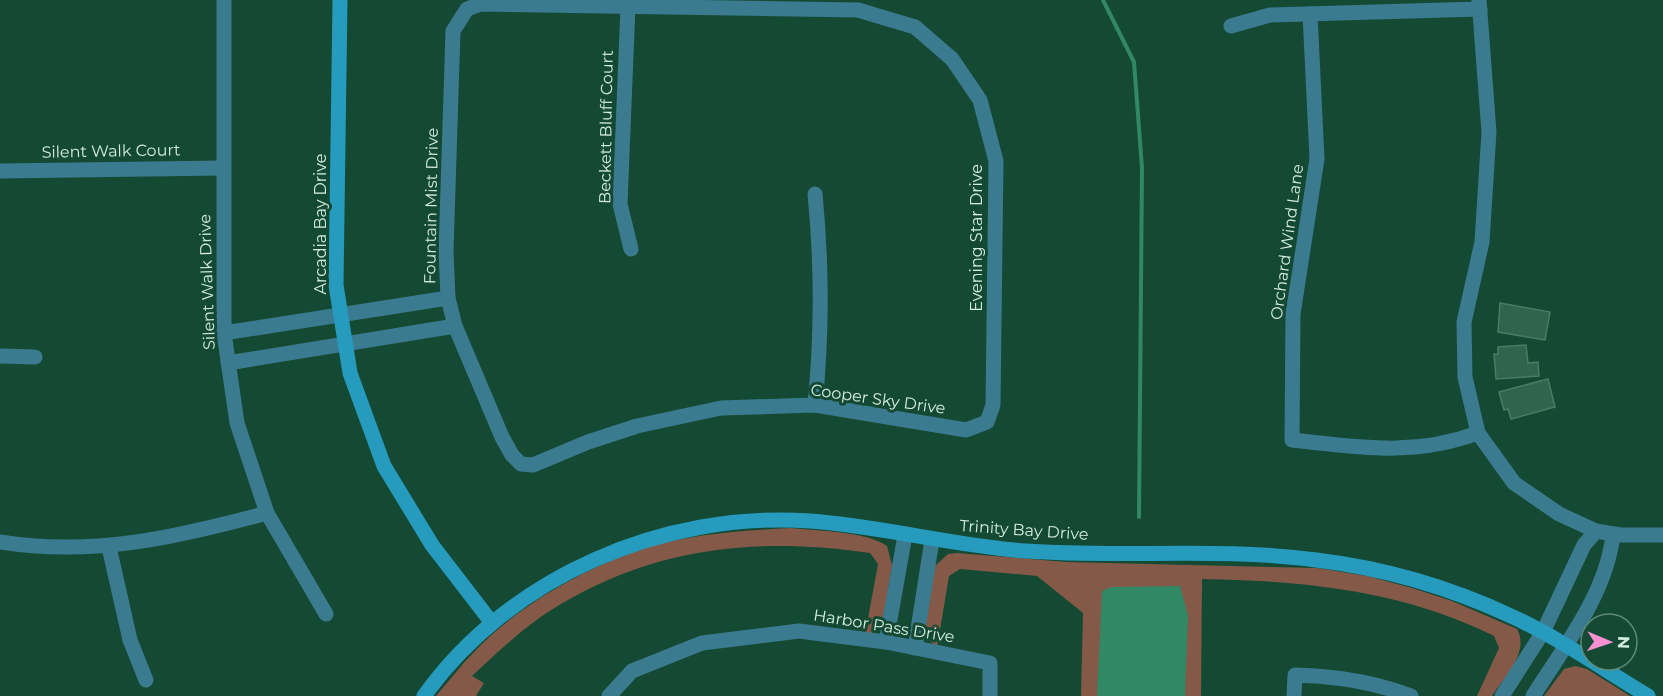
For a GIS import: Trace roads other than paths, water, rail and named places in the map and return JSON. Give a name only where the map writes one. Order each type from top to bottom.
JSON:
[{"type":"street","name":"Silent Walk Drive","points":[[224,0],[224,333],[237,423],[267,513],[326,614]]},
{"type":"street","name":"Arcadia Bay Drive","points":[[340,0],[336,285],[350,373],[384,466],[432,544],[492,623]]},
{"type":"street","name":"Evening Star Drive","points":[[467,9],[490,4],[858,10],[915,27],[952,59],[980,100],[996,161],[993,405],[987,422]]},
{"type":"street","points":[[1231,26],[1270,15],[1479,5],[1489,132],[1482,242],[1464,322],[1465,378],[1478,433],[1521,489],[1559,514],[1596,531],[1613,534],[1663,535]]},
{"type":"street","name":"Beckett Bluff Court","points":[[627,6],[620,204],[632,249]]},
{"type":"street","name":"Fountain Mist Drive","points":[[467,9],[453,31],[446,250],[448,298],[455,326],[502,437],[512,455],[521,464]]},
{"type":"street","name":"Orchard Wind Lane","points":[[1310,14],[1317,159],[1293,314],[1292,440],[1397,450],[1456,441],[1478,433]]},
{"type":"street","name":"Silent Walk Court","points":[[0,171],[223,168]]},
{"type":"street","points":[[815,194],[822,259],[821,345],[815,405]]},
{"type":"street","points":[[224,333],[448,298]]},
{"type":"street","points":[[228,363],[455,326]]},
{"type":"street","points":[[0,356],[35,357]]},
{"type":"street","name":"Cooper Sky Drive","points":[[521,464],[533,465],[588,442],[637,426],[721,408],[815,405],[966,430],[987,422]]},
{"type":"street","points":[[0,542],[21,546],[109,547],[188,534],[267,513]]},
{"type":"street","name":"Trinity Bay Drive","points":[[424,696],[439,676],[492,623],[569,572],[615,550],[667,533],[731,522],[770,520],[811,521],[932,540],[1057,553],[1260,555],[1368,568],[1436,586],[1511,616],[1543,632],[1648,696]]},
{"type":"street","points":[[1502,696],[1543,632],[1584,545],[1596,531]]},
{"type":"street","points":[[1533,696],[1591,601],[1611,555],[1613,534]]},
{"type":"street","points":[[886,642],[905,535]]},
{"type":"street","points":[[915,648],[932,540]]},
{"type":"street","points":[[109,547],[130,640],[146,680]]},
{"type":"street","name":"Harbor Pass Drive","points":[[609,696],[632,671],[702,643],[799,631],[886,642],[990,663],[990,696]]},
{"type":"street","points":[[1294,696],[1295,675],[1326,676],[1389,688],[1411,696]]},
{"type":"waterway","points":[[1103,0],[1134,62],[1142,168],[1139,517]]}]
